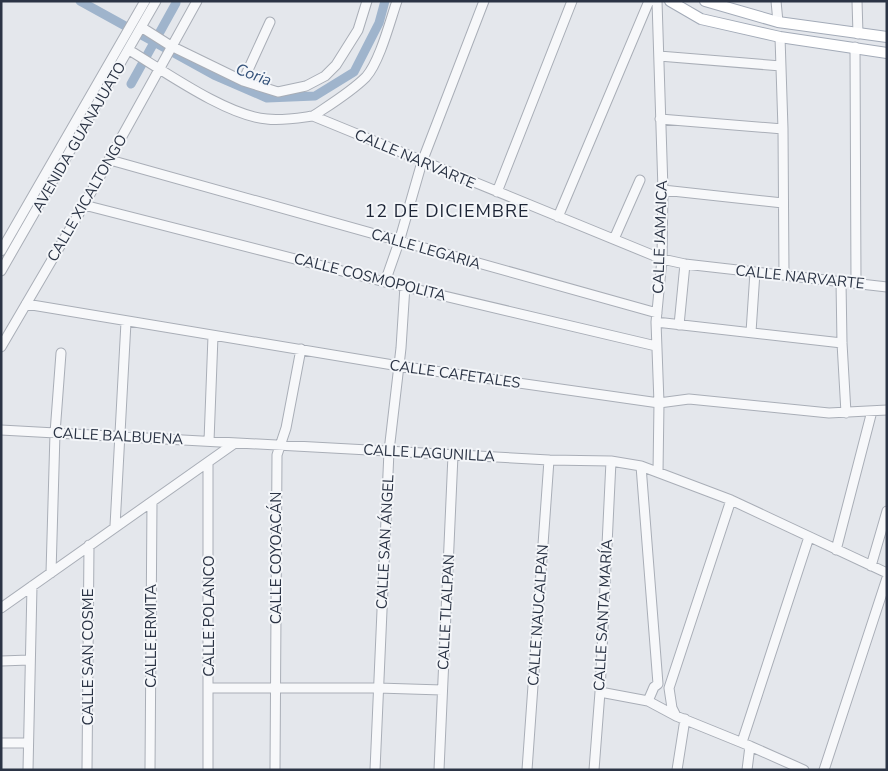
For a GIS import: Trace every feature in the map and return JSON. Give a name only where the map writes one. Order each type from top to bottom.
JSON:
[{"type":"main road","points":[[670,1],[701,19],[780,37],[887,53]]},
{"type":"main road","points":[[705,1],[778,22],[887,37]]},
{"type":"street","name":"AVENIDA GUANAJUATO","points":[[1,271],[130,48],[145,1]]},
{"type":"street","name":"AVENIDA GUANAJUATO","points":[[1,251],[126,37],[138,27],[156,1]]},
{"type":"street","points":[[169,46],[197,1]]},
{"type":"street","points":[[138,27],[151,33],[169,46],[243,81],[278,92],[306,86],[326,76],[336,65],[358,30],[367,1]]},
{"type":"street","points":[[313,116],[343,96],[367,76],[380,51],[397,1]]},
{"type":"street","points":[[385,282],[399,242],[422,162],[484,1]]},
{"type":"street","points":[[496,192],[572,1]]},
{"type":"street","points":[[558,217],[648,1]]},
{"type":"street","name":"CALLE JAMAICA","points":[[657,1],[663,190],[662,259],[656,318],[659,403],[658,472]]},
{"type":"street","points":[[776,1],[778,22]]},
{"type":"street","points":[[857,1],[858,34]]},
{"type":"street","points":[[243,81],[270,22]]},
{"type":"street","points":[[780,37],[784,275]]},
{"type":"street","name":"CALLE XICALTONGO","points":[[1,347],[110,160],[169,46]]},
{"type":"street","name":"CALLE NARVARTE","points":[[130,48],[138,55],[224,105],[253,117],[268,120],[313,116],[662,259],[685,264],[887,287]]},
{"type":"street","points":[[855,48],[856,284]]},
{"type":"street","points":[[659,56],[781,66]]},
{"type":"street","points":[[660,119],[783,129]]},
{"type":"street","name":"CALLE LEGARIA","points":[[110,160],[399,242],[679,325],[842,343]]},
{"type":"street","points":[[614,239],[640,180]]},
{"type":"street","points":[[663,190],[783,202]]},
{"type":"street","name":"CALLE COSMOPOLITA","points":[[84,205],[385,282],[656,346]]},
{"type":"street","points":[[679,325],[685,264]]},
{"type":"street","points":[[751,332],[755,272]]},
{"type":"street","points":[[841,282],[846,413]]},
{"type":"street","name":"CALLE SAN ÁNGEL","points":[[376,770],[389,451],[399,366],[405,286]]},
{"type":"street","name":"CALLE CAFETALES","points":[[26,304],[399,366],[659,403],[689,399],[829,413],[887,410]]},
{"type":"street","points":[[115,526],[126,322]]},
{"type":"street","points":[[209,441],[213,336]]},
{"type":"street","name":"CALLE COYOACÁN","points":[[275,770],[277,455],[286,428],[301,350]]},
{"type":"street","points":[[50,573],[55,433],[61,353]]},
{"type":"street","points":[[836,550],[872,411]]},
{"type":"street","name":"CALLE BALBUENA","points":[[1,430],[235,442]]},
{"type":"street","points":[[1,608],[235,442]]},
{"type":"street","name":"CALLE LAGUNILLA","points":[[235,442],[549,460],[611,461],[641,466],[731,500],[887,573]]},
{"type":"street","name":"CALLE TLALPAN","points":[[439,770],[453,455]]},
{"type":"street","name":"CALLE NAUCALPAN","points":[[527,770],[549,460]]},
{"type":"street","name":"CALLE SANTA MARÍA","points":[[594,770],[600,692],[611,461]]},
{"type":"street","name":"CALLE POLANCO","points":[[208,462],[208,770]]},
{"type":"street","points":[[641,466],[658,684]]},
{"type":"street","points":[[676,716],[672,708],[669,688],[731,500]]},
{"type":"street","name":"CALLE ERMITA","points":[[150,770],[152,502]]},
{"type":"street","points":[[871,566],[887,511]]},
{"type":"street","points":[[748,770],[746,744],[809,537]]},
{"type":"street","name":"CALLE SAN COSME","points":[[87,770],[89,545]]},
{"type":"street","points":[[824,770],[887,578]]},
{"type":"street","points":[[28,770],[32,586]]},
{"type":"street","points":[[1,661],[29,660]]},
{"type":"street","points":[[648,701],[654,687],[658,684],[666,684],[669,688]]},
{"type":"street","points":[[209,688],[442,690]]},
{"type":"street","points":[[600,692],[648,701],[676,716],[746,744],[790,767],[804,770]]},
{"type":"street","points":[[677,770],[685,719]]},
{"type":"street","points":[[1,743],[28,743]]},
{"type":"waterway","name":"Coria","points":[[80,1],[214,75],[267,98],[315,96],[354,72],[379,23],[385,1]]},
{"type":"waterway","name":"Coria","points":[[131,84],[176,3]]},
{"type":"district","name":"12 DE DICIEMBRE","points":[[447,211]]}]
